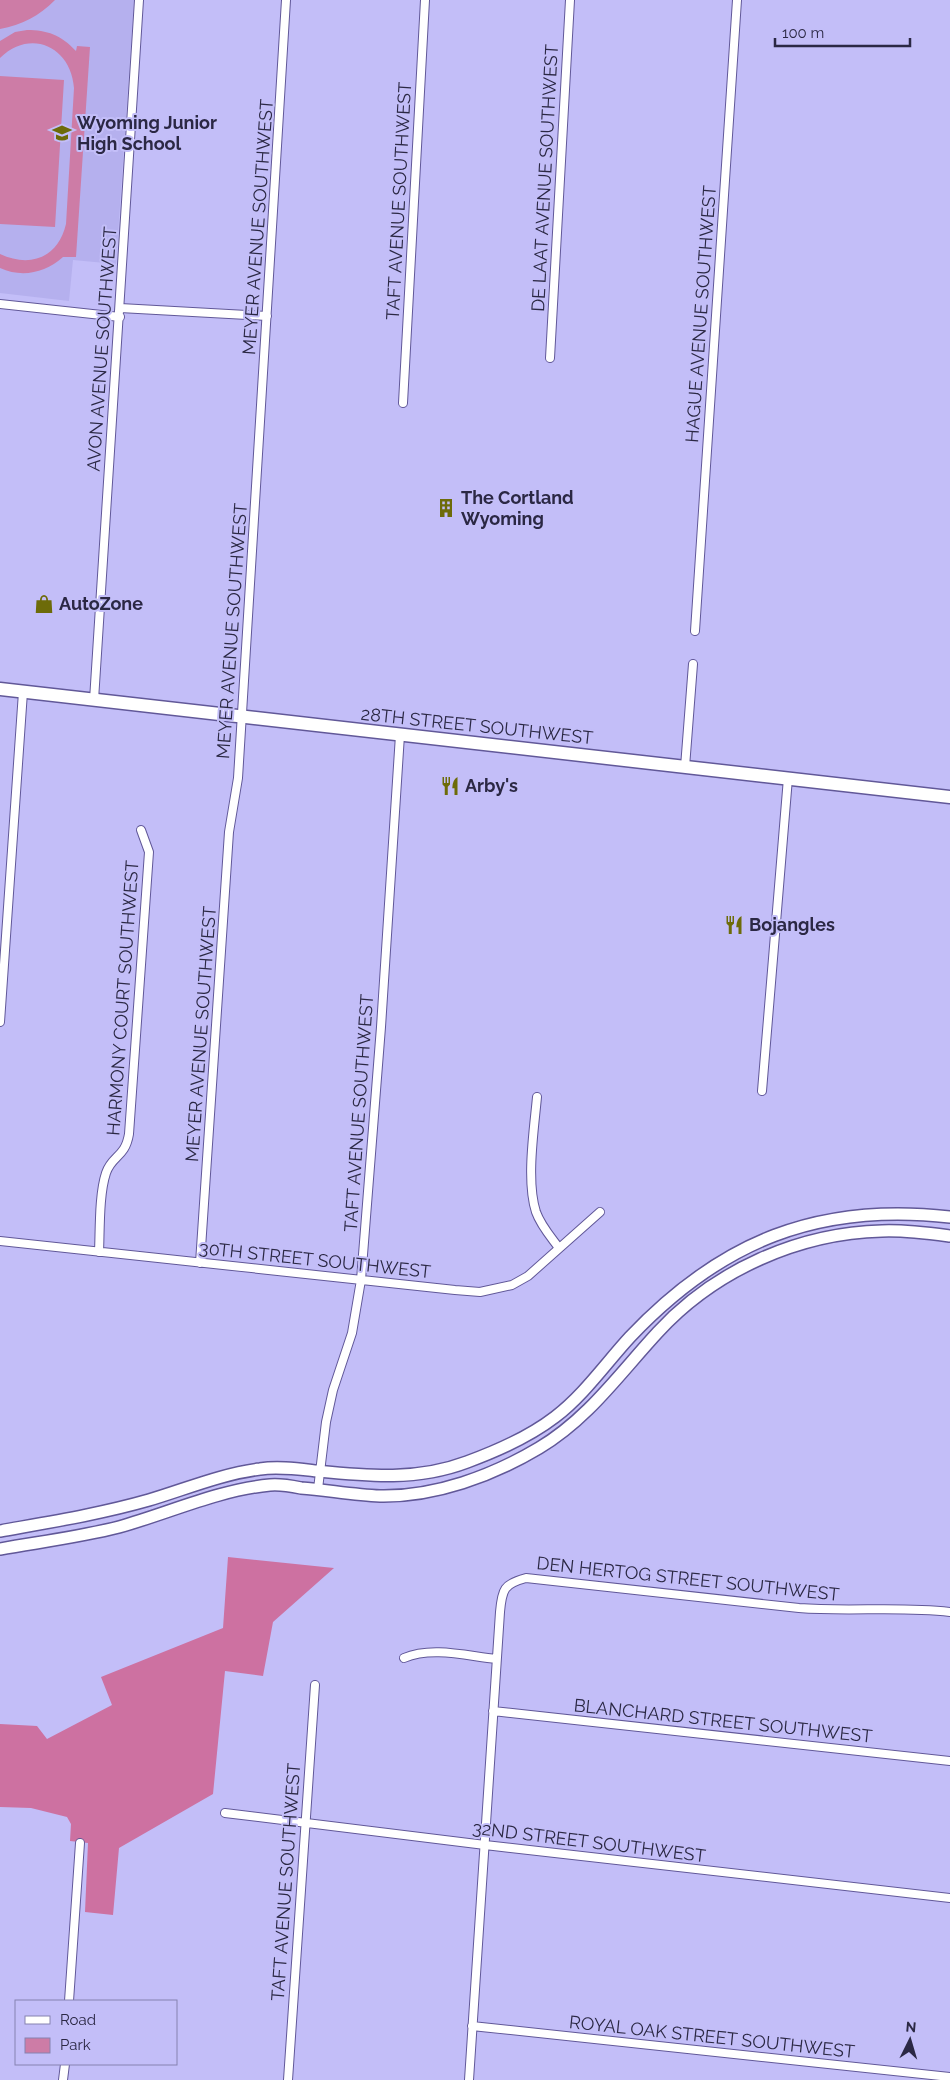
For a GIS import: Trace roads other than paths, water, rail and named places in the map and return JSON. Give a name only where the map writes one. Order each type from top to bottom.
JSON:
[{"type":"main road","name":"28TH STREET SOUTHWEST","points":[[0,690],[950,797]]},
{"type":"street","name":"AVON AVENUE SOUTHWEST","points":[[94,700],[140,0]]},
{"type":"street","name":"MEYER AVENUE SOUTHWEST","points":[[200,1263],[229,832],[238,778],[286,0]]},
{"type":"street","name":"TAFT AVENUE SOUTHWEST","points":[[403,403],[425,0]]},
{"type":"street","name":"DE LAAT AVENUE SOUTHWEST","points":[[550,358],[570,0]]},
{"type":"street","name":"HAGUE AVENUE SOUTHWEST","points":[[695,631],[737,0]]},
{"type":"street","points":[[0,304],[120,318]]},
{"type":"street","points":[[120,308],[267,316]]},
{"type":"street","points":[[685,768],[693,664]]},
{"type":"street","points":[[0,1022],[23,692]]},
{"type":"street","name":"TAFT AVENUE SOUTHWEST","points":[[318,1489],[326,1422],[333,1390],[352,1333],[361,1280],[381,1027],[400,735]]},
{"type":"street","points":[[762,1091],[788,778]]},
{"type":"street","name":"HARMONY COURT SOUTHWEST","points":[[99,1252],[104,1181],[109,1166],[127,1146],[129,1134],[149,852],[141,830]]},
{"type":"street","points":[[536,1097],[532,1180],[533,1200],[544,1227],[559,1248]]},
{"type":"street","name":"30TH STREET SOUTHWEST","points":[[0,1241],[455,1290],[494,1290],[512,1286],[528,1276],[600,1212]]},
{"type":"street","points":[[0,1531],[100,1512],[228,1475],[263,1468],[377,1477],[435,1472],[464,1464],[508,1444],[555,1417],[578,1396],[630,1337],[670,1298],[721,1260],[754,1243],[808,1223],[872,1214],[921,1214],[950,1217]]},
{"type":"street","points":[[0,1549],[118,1527],[246,1488],[273,1484],[380,1496],[415,1494],[449,1487],[480,1477],[517,1460],[556,1438],[573,1425],[591,1409],[674,1316],[705,1290],[737,1270],[778,1251],[806,1242],[844,1234],[881,1231],[950,1236]]},
{"type":"street","points":[[508,1444],[517,1460]]},
{"type":"street","name":"DEN HERTOG STREET SOUTHWEST","points":[[496,1658],[501,1597],[506,1586],[526,1578],[816,1609],[920,1609],[950,1612]]},
{"type":"street","points":[[404,1658],[428,1652],[496,1658],[469,2080]]},
{"type":"street","name":"TAFT AVENUE SOUTHWEST","points":[[288,2080],[315,1686]]},
{"type":"street","name":"BLANCHARD STREET SOUTHWEST","points":[[493,1711],[950,1761]]},
{"type":"street","name":"32ND STREET SOUTHWEST","points":[[225,1813],[485,1845],[950,1898]]},
{"type":"street","points":[[69,2000],[80,1843]]},
{"type":"street","name":"ROYAL OAK STREET SOUTHWEST","points":[[472,2026],[950,2077]]},
{"type":"street","points":[[63,2080],[64,2065]]},
{"type":"place","name":"Wyoming Junior High School","points":[[62,133]]},
{"type":"place","name":"The Cortland Wyoming","points":[[446,508]]},
{"type":"place","name":"AutoZone","points":[[44,604]]},
{"type":"place","name":"Arby's","points":[[450,786]]},
{"type":"place","name":"Bojangles","points":[[734,925]]}]
